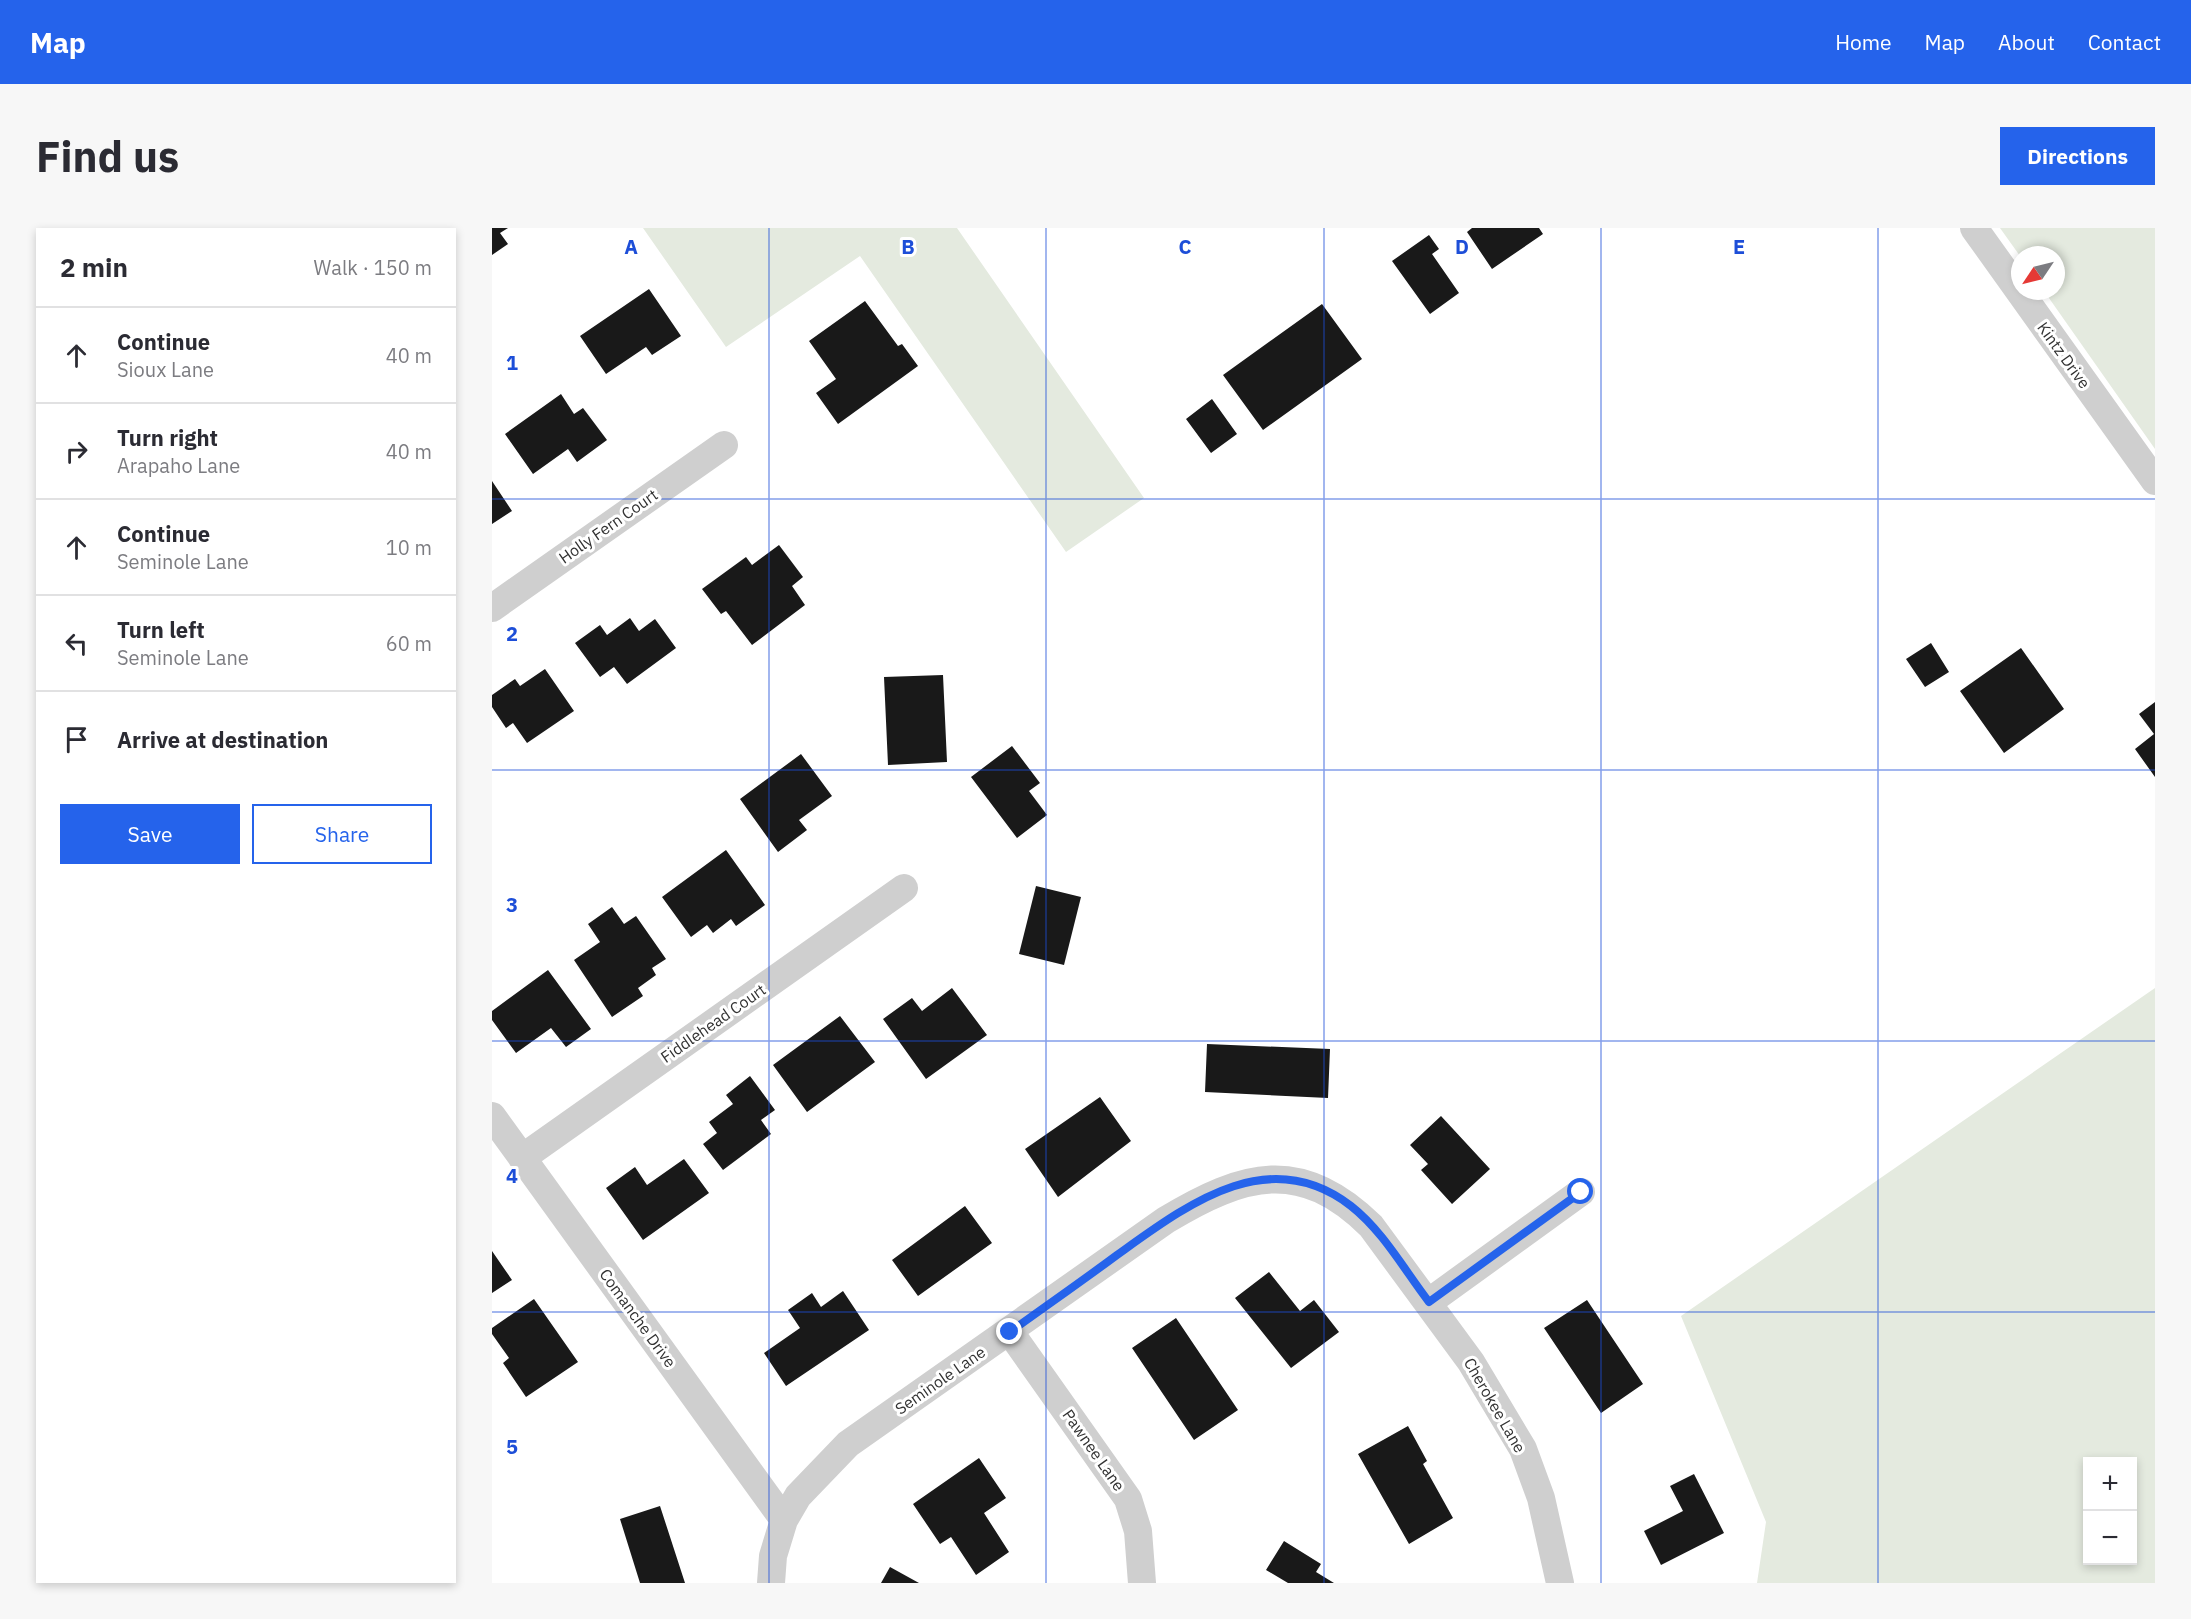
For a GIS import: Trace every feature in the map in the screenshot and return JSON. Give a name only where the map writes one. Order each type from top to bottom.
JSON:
[{"type":"street","name":"Kintz Drive","points":[[1974,228],[2155,482]]},
{"type":"street","name":"Holly Fern Court","points":[[492,608],[724,445]]},
{"type":"street","name":"Fiddlehead Court","points":[[522,1158],[904,888]]},
{"type":"street","name":"Comanche Drive","points":[[492,1116],[784,1520]]},
{"type":"street","name":"Seminole Lane","points":[[771,1583],[773,1556],[784,1520],[798,1496],[848,1444],[1200,1199],[1221,1189],[1250,1181],[1281,1179],[1307,1183]]},
{"type":"street","name":"Cherokee Lane","points":[[1307,1183],[1331,1193],[1352,1207],[1371,1226],[1472,1362],[1522,1449],[1541,1498],[1555,1550],[1560,1583]]},
{"type":"street","points":[[1429,1302],[1581,1192]]},
{"type":"street","name":"Pawnee Lane","points":[[1010,1332],[1124,1492],[1135,1514],[1143,1583]]},
{"type":"shaded area","points":[[643,228],[957,228],[1144,498],[1066,552],[860,256],[726,347]]},
{"type":"shaded area","points":[[2000,228],[2155,228],[2155,449],[2050,300],[2065,300],[2065,246],[2013,246]]},
{"type":"shaded area","points":[[2155,988],[2155,1583],[1757,1583],[1766,1522],[1681,1316]]},
{"type":"building","points":[[492,228],[508,228],[500,233],[508,244],[492,255]]},
{"type":"building","points":[[1472,228],[1539,228],[1543,234],[1492,269],[1467,232]]},
{"type":"building","points":[[1429,235],[1439,249],[1432,254],[1459,293],[1430,314],[1392,261]]},
{"type":"building","points":[[649,289],[681,336],[652,355],[646,347],[606,374],[580,336]]},
{"type":"building","points":[[865,301],[898,346],[902,344],[918,366],[838,424],[816,393],[836,379],[809,341]]},
{"type":"building","points":[[1322,304],[1362,359],[1263,430],[1223,375]]},
{"type":"building","points":[[561,394],[574,414],[583,408],[607,440],[577,462],[568,449],[533,474],[505,434]]},
{"type":"building","points":[[1212,399],[1237,434],[1211,453],[1186,419]]},
{"type":"building","points":[[492,481],[512,511],[492,524]]},
{"type":"building","points":[[779,545],[803,577],[792,586],[805,605],[752,645],[726,611],[721,614],[702,589],[746,557],[752,565]]},
{"type":"building","points":[[630,618],[639,631],[655,619],[676,648],[627,684],[614,667],[600,677],[575,643],[600,625],[607,635]]},
{"type":"building","points":[[1931,643],[1949,672],[1925,687],[1906,659]]},
{"type":"building","points":[[2021,648],[2064,709],[2004,753],[1960,691]]},
{"type":"building","points":[[545,669],[574,711],[527,743],[513,723],[506,728],[492,707],[492,695],[515,679],[520,686]]},
{"type":"building","points":[[943,675],[947,762],[888,765],[884,677]]},
{"type":"building","points":[[2155,702],[2155,777],[2135,749],[2154,734],[2139,714]]},
{"type":"building","points":[[1012,746],[1040,783],[1029,791],[1047,815],[1017,838],[971,777]]},
{"type":"building","points":[[801,754],[832,796],[799,820],[807,830],[778,852],[740,799]]},
{"type":"building","points":[[726,850],[765,905],[736,926],[731,919],[713,933],[707,925],[691,937],[662,897]]},
{"type":"building","points":[[1036,886],[1081,897],[1064,965],[1019,954]]},
{"type":"building","points":[[612,907],[624,924],[636,916],[666,959],[652,968],[656,975],[638,988],[643,996],[612,1017],[574,960],[600,942],[588,924]]},
{"type":"building","points":[[548,970],[591,1029],[566,1047],[551,1028],[516,1053],[492,1020],[492,1011]]},
{"type":"building","points":[[952,988],[987,1035],[926,1079],[883,1019],[912,998],[922,1011]]},
{"type":"building","points":[[840,1016],[875,1062],[807,1112],[773,1065]]},
{"type":"building","points":[[1207,1044],[1330,1049],[1328,1098],[1205,1092]]},
{"type":"building","points":[[750,1076],[775,1110],[761,1120],[771,1134],[723,1170],[703,1144],[717,1133],[709,1122],[733,1104],[726,1095]]},
{"type":"building","points":[[1100,1097],[1131,1141],[1058,1197],[1025,1149]]},
{"type":"building","points":[[1441,1116],[1490,1169],[1452,1204],[1421,1170],[1428,1164],[1410,1145]]},
{"type":"building","points":[[684,1159],[709,1193],[643,1240],[606,1188],[635,1167],[647,1185]]},
{"type":"building","points":[[965,1206],[992,1243],[918,1296],[892,1260]]},
{"type":"building","points":[[492,1251],[512,1280],[492,1293]]},
{"type":"building","points":[[1269,1272],[1300,1311],[1314,1300],[1339,1332],[1291,1368],[1235,1298]]},
{"type":"building","points":[[843,1291],[869,1330],[786,1386],[764,1353],[800,1328],[788,1310],[812,1293],[821,1307]]},
{"type":"building","points":[[534,1299],[578,1362],[526,1397],[503,1363],[509,1358],[492,1334],[492,1328]]},
{"type":"building","points":[[1587,1300],[1643,1384],[1601,1413],[1544,1328]]},
{"type":"building","points":[[1176,1318],[1238,1410],[1194,1440],[1132,1348]]},
{"type":"building","points":[[1408,1426],[1427,1461],[1423,1464],[1453,1518],[1409,1544],[1358,1454]]},
{"type":"building","points":[[979,1458],[1006,1498],[984,1513],[1009,1552],[976,1575],[951,1537],[940,1544],[913,1504]]},
{"type":"building","points":[[1694,1474],[1724,1533],[1661,1565],[1644,1531],[1683,1511],[1670,1486]]},
{"type":"building","points":[[660,1506],[685,1583],[640,1583],[620,1519]]},
{"type":"building","points":[[1284,1541],[1321,1564],[1316,1572],[1334,1583],[1288,1583],[1266,1570]]},
{"type":"building","points":[[890,1567],[919,1583],[881,1583]]},
{"type":"route","points":[[1010,1332],[1200,1199],[1221,1189],[1250,1181],[1281,1179],[1307,1183],[1331,1193],[1352,1207],[1371,1226],[1429,1302],[1581,1192]]}]
